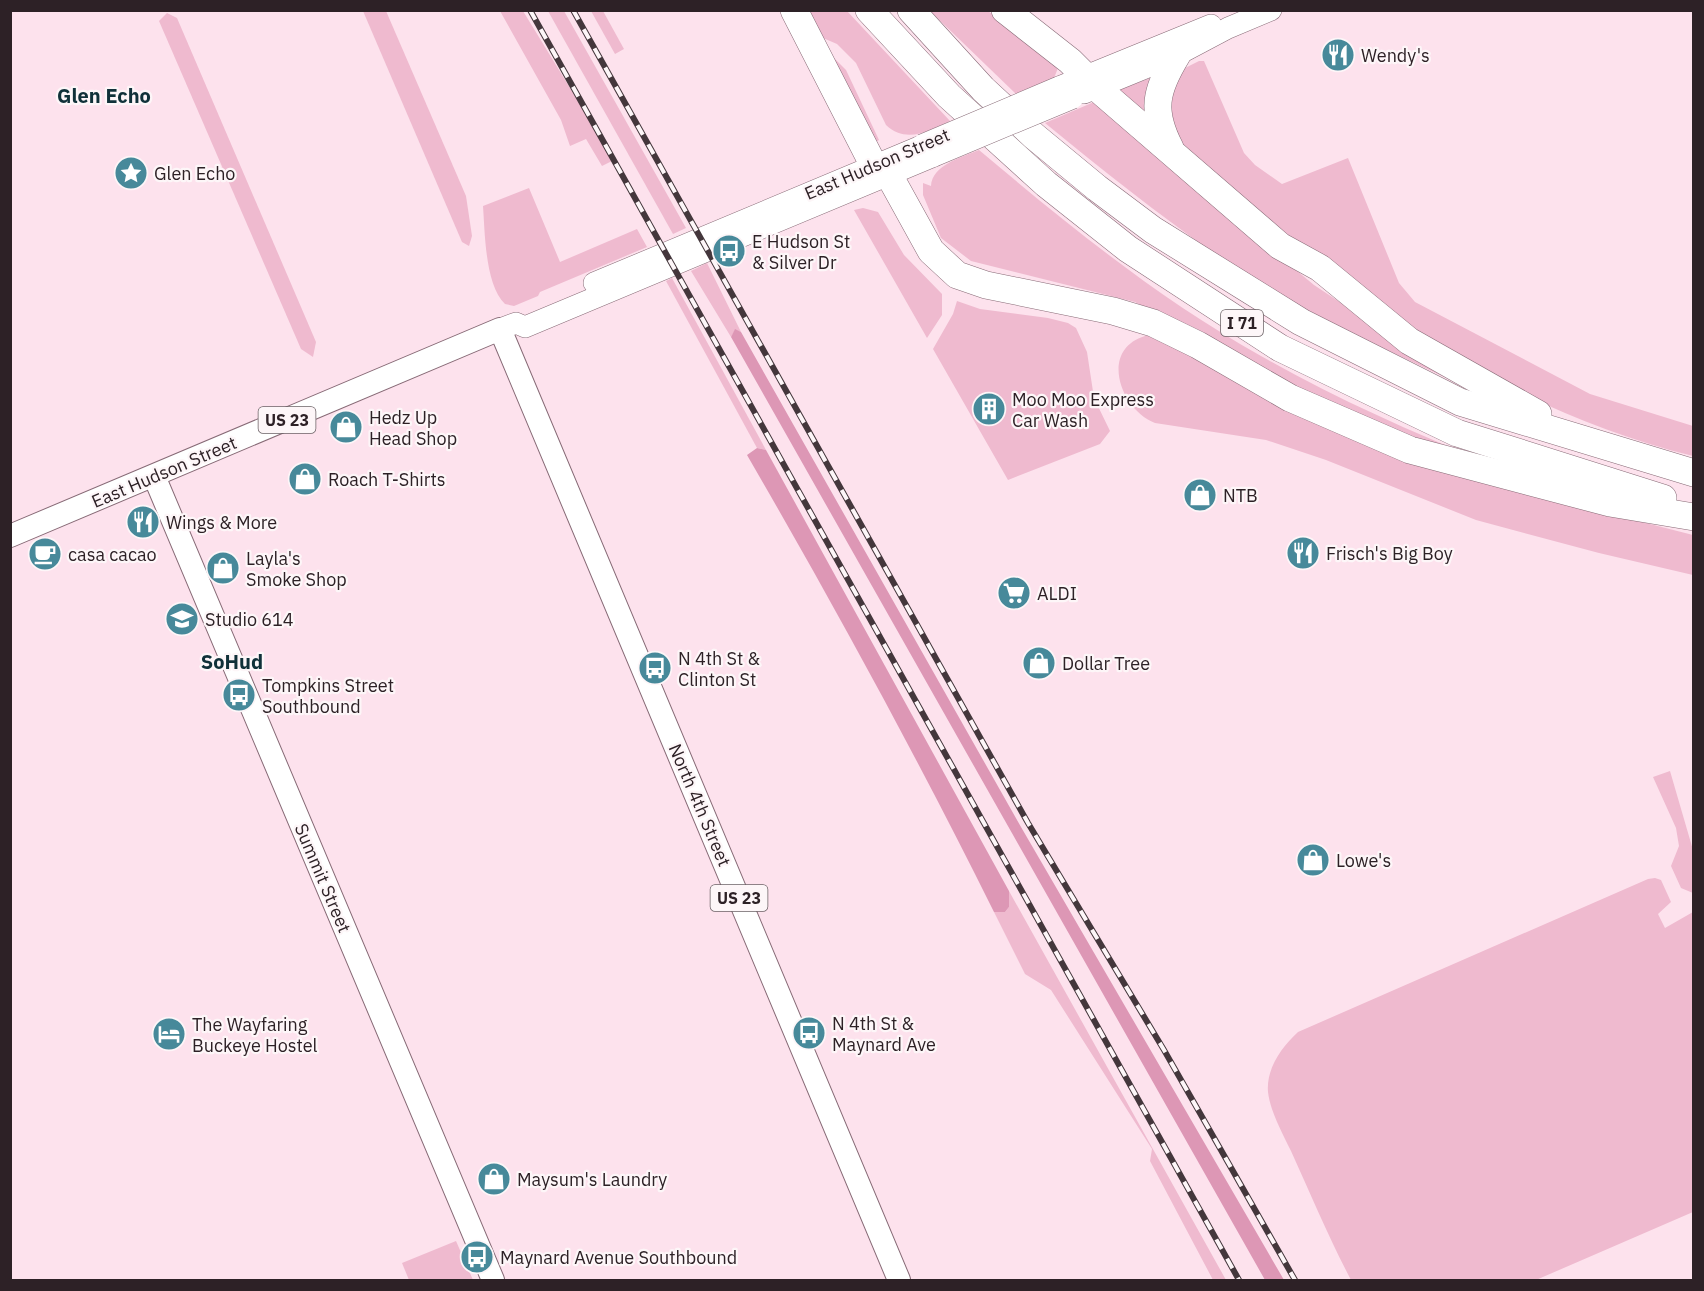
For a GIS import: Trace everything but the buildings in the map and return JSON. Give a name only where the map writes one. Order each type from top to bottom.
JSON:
[{"type":"highway","points":[[794,10],[881,170],[926,243],[949,270],[986,285],[1113,311],[1153,323],[1198,345],[1290,398],[1410,450],[1610,504],[1694,517]]},
{"type":"highway","name":"I 71","points":[[869,10],[949,96],[1046,184],[1128,249],[1280,348],[1457,433],[1694,508]]},
{"type":"highway","name":"I 71","points":[[911,10],[983,89],[1089,182],[1153,230],[1291,316],[1460,402],[1694,473]]},
{"type":"highway","points":[[1005,10],[1063,55],[1078,87],[1172,152],[1280,246],[1320,268],[1409,341],[1545,418],[1618,450]]},
{"type":"highway","points":[[1172,152],[1158,124],[1159,93],[1177,55]]},
{"type":"main road","name":"East Hudson Street","points":[[1078,87],[1177,55],[1271,10]]},
{"type":"main road","name":"East Hudson Street","points":[[10,536],[508,326],[519,315],[881,170],[1078,87],[1209,26],[1247,20]]},
{"type":"main road","name":"North 4th Street","points":[[508,326],[898,1281]]},
{"type":"main road","name":"Summit Street","points":[[154,476],[493,1281]]},
{"type":"shaded area","points":[[363,11],[386,11],[466,196],[472,236],[469,246],[462,242]]},
{"type":"shaded area","points":[[500,11],[523,11],[614,160],[602,166],[586,139],[570,146],[561,120]]},
{"type":"shaded area","points":[[548,11],[564,11],[686,228],[673,234]]},
{"type":"shaded area","points":[[591,11],[603,11],[624,49],[615,54]]},
{"type":"shaded area","points":[[802,11],[847,11],[950,121],[918,134],[901,134],[894,131],[886,125],[856,63],[837,44],[816,35]]},
{"type":"shaded area","points":[[930,11],[988,11],[1055,62],[1058,68],[1054,78],[1016,94]]},
{"type":"shaded area","points":[[167,13],[177,18],[316,342],[313,357],[301,349],[159,21]]},
{"type":"shaded area","points":[[831,55],[846,70],[879,140],[874,143]]},
{"type":"shaded area","points":[[1199,61],[1204,61],[1244,153],[1255,165],[1282,184],[1348,158],[1399,283],[1415,302],[1590,394],[1693,426],[1693,456],[1579,419],[1525,395],[1472,367],[1372,304],[1276,232],[1166,129],[1176,75]]},
{"type":"shaded area","points":[[1156,76],[1150,124],[1115,91]]},
{"type":"shaded area","points":[[1101,99],[1231,216],[1314,285],[1460,382],[1459,384],[1326,320],[1251,278],[1161,214],[1045,123]]},
{"type":"shaded area","points":[[979,150],[1115,260],[1223,334],[1288,371],[1344,399],[1400,426],[1486,462],[1365,428],[1135,302],[971,261],[941,238],[923,195],[923,183],[931,186],[937,172],[942,167]]},
{"type":"shaded area","points":[[529,188],[560,262],[637,229],[647,247],[540,292],[538,296],[514,306],[505,304],[498,295],[490,272],[483,206]]},
{"type":"shaded area","points":[[863,208],[878,212],[904,255],[942,294],[942,315],[927,338],[854,210]]},
{"type":"shaded area","points":[[707,263],[741,332],[735,330],[731,337],[691,271]]},
{"type":"shaded area","points":[[672,278],[766,450],[757,448],[666,281]]},
{"type":"shaded area","points":[[957,301],[980,309],[1048,318],[1068,323],[1076,328],[1087,352],[1094,398],[1110,431],[1100,444],[1008,480],[933,349],[953,314]]},
{"type":"shaded area","points":[[735,329],[741,332],[1021,827],[1284,1280],[1265,1280],[731,337]]},
{"type":"shaded area","points":[[1145,336],[1154,336],[1454,474],[1693,535],[1693,575],[1476,520],[1326,460],[1266,440],[1155,423],[1143,416],[1132,405],[1124,393],[1120,380],[1119,366],[1122,354],[1131,343]]},
{"type":"shaded area","points":[[757,448],[766,450],[1009,891],[1009,907],[1005,912],[994,912],[874,682],[747,455]]},
{"type":"shaded area","points":[[1670,771],[1693,850],[1693,893],[1681,888],[1671,866],[1679,846],[1676,828],[1653,777]]},
{"type":"shaded area","points":[[1648,879],[1661,880],[1671,902],[1658,914],[1665,928],[1693,912],[1693,1212],[1536,1280],[1351,1280],[1271,1107],[1268,1083],[1272,1066],[1286,1044],[1298,1032]]},
{"type":"shaded area","points":[[1009,891],[1226,1280],[1213,1280],[1150,1161],[1152,1149],[1051,990],[1025,974],[994,912],[1005,912],[1009,907]]},
{"type":"shaded area","points":[[456,1241],[473,1280],[409,1280],[402,1263]]},
{"type":"railway","points":[[530,10],[1239,1280]]},
{"type":"railway","points":[[573,10],[1028,823],[1164,1050],[1295,1280]]},
{"type":"place","name":"Wendy's","points":[[1338,55]]},
{"type":"place","name":"Glen Echo","points":[[131,173]]},
{"type":"place","name":"E Hudson St & Silver Dr","points":[[729,251]]},
{"type":"place","name":"Moo Moo Express Car Wash","points":[[989,409]]},
{"type":"place","name":"Hedz Up Head Shop","points":[[346,427]]},
{"type":"place","name":"Roach T-Shirts","points":[[305,479]]},
{"type":"place","name":"NTB","points":[[1200,495]]},
{"type":"place","name":"Wings & More","points":[[143,522]]},
{"type":"place","name":"Frisch's Big Boy","points":[[1303,553]]},
{"type":"place","name":"casa cacao","points":[[45,554]]},
{"type":"place","name":"Layla's Smoke Shop","points":[[223,568]]},
{"type":"place","name":"ALDI","points":[[1014,593]]},
{"type":"place","name":"Studio 614","points":[[182,619]]},
{"type":"place","name":"Dollar Tree","points":[[1039,663]]},
{"type":"place","name":"N 4th St & Clinton St","points":[[655,668]]},
{"type":"place","name":"Tompkins Street Southbound","points":[[239,695]]},
{"type":"place","name":"Lowe's","points":[[1313,860]]},
{"type":"place","name":"N 4th St & Maynard Ave","points":[[809,1033]]},
{"type":"place","name":"The Wayfaring Buckeye Hostel","points":[[169,1034]]},
{"type":"place","name":"Maysum's Laundry","points":[[494,1179]]},
{"type":"place","name":"Maynard Avenue Southbound","points":[[477,1257]]},
{"type":"district","name":"Glen Echo","points":[[104,95]]},
{"type":"district","name":"SoHud","points":[[232,661]]}]
